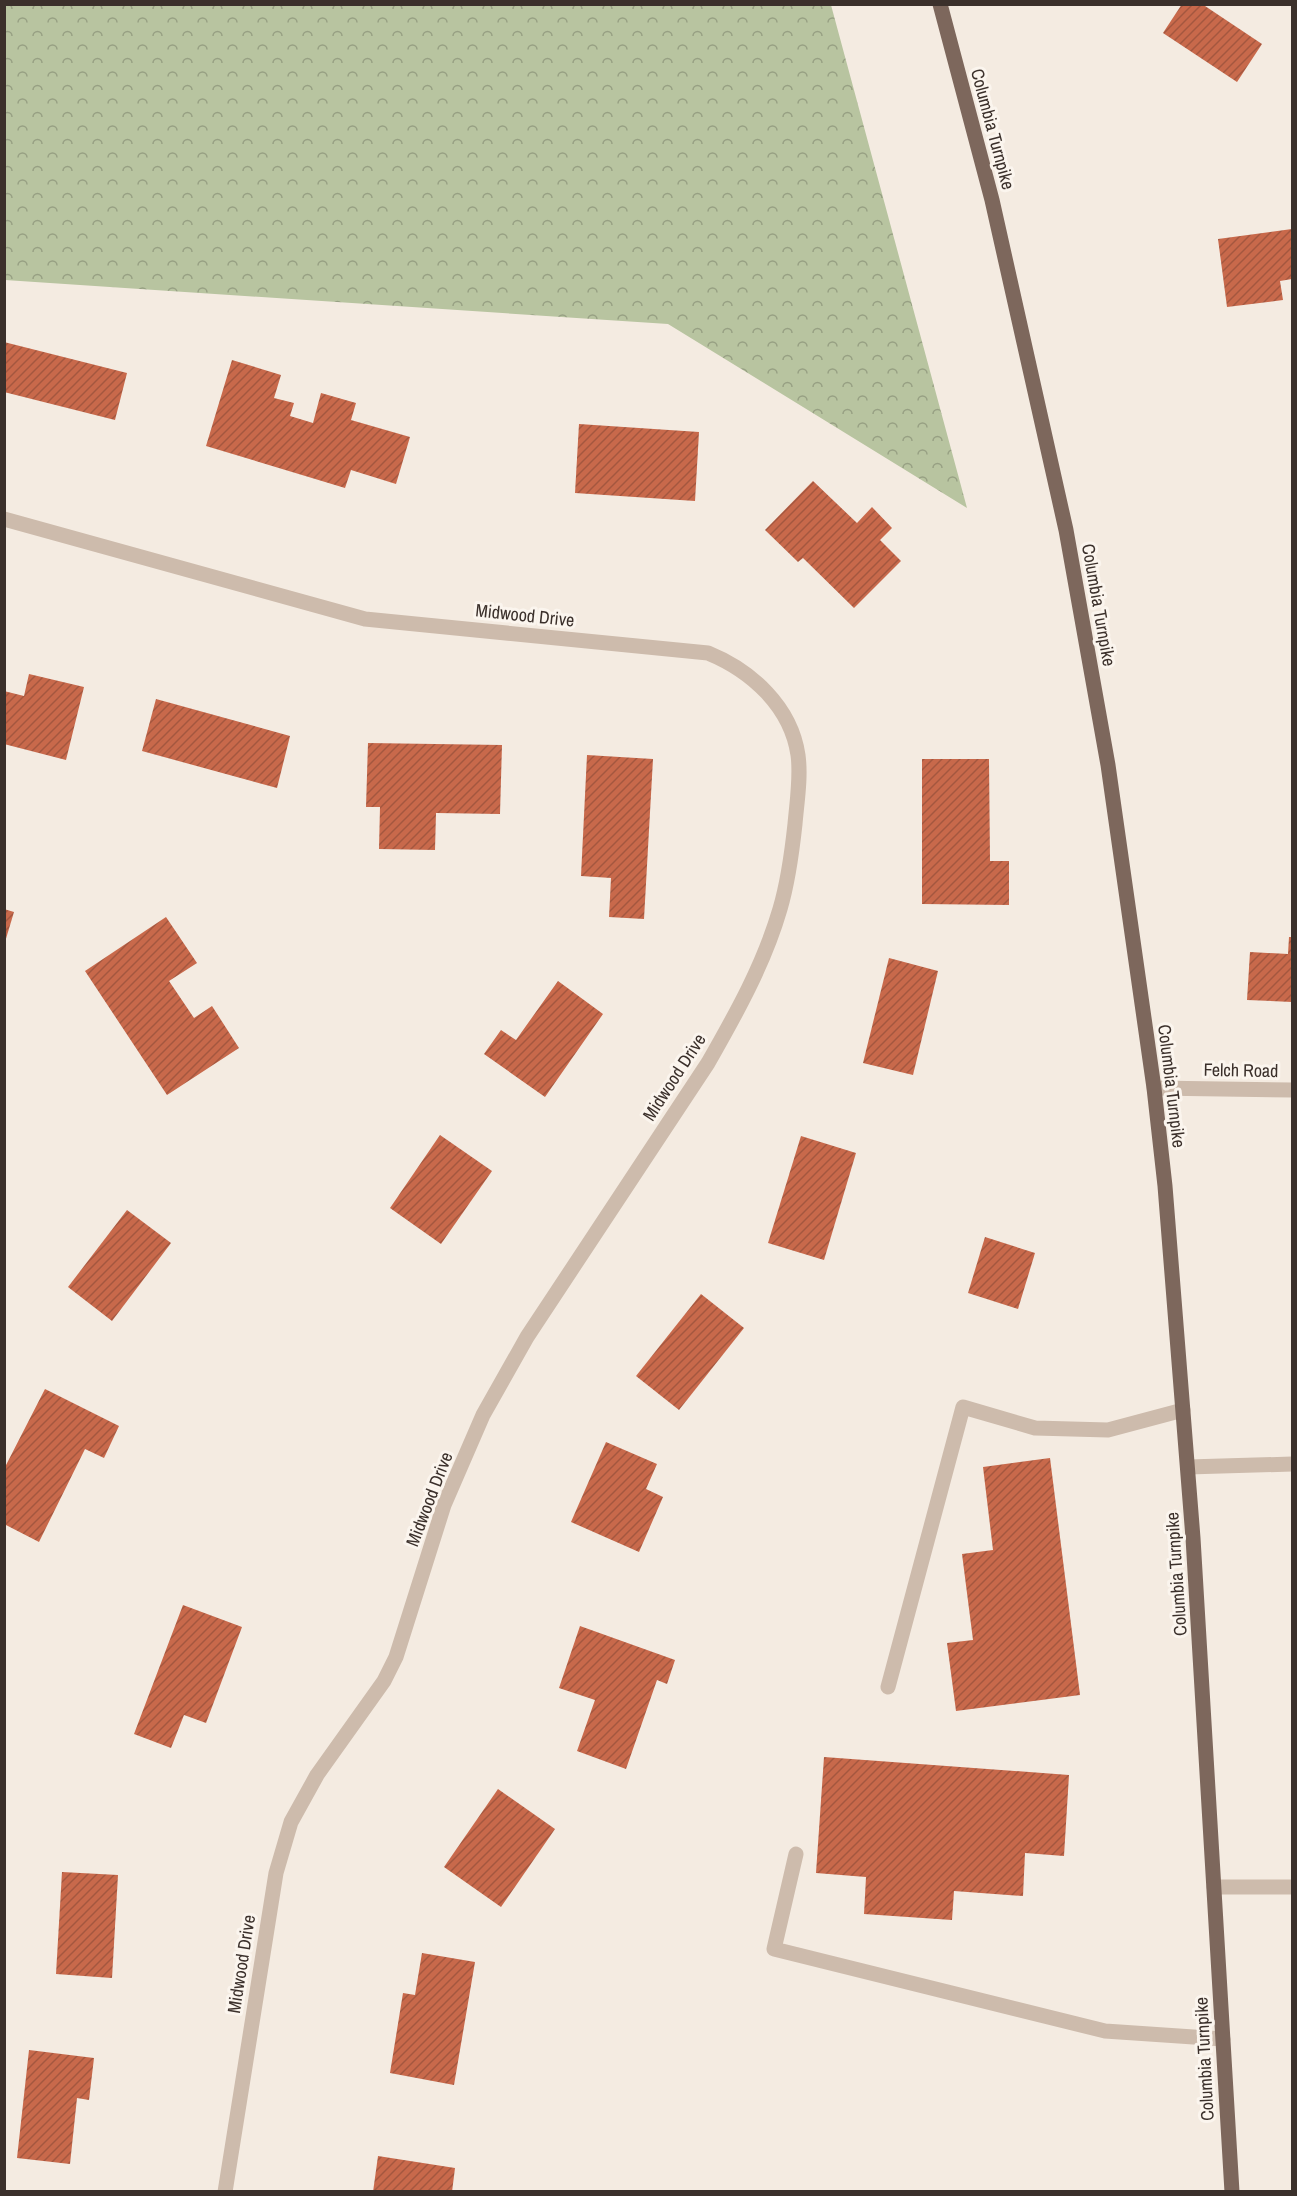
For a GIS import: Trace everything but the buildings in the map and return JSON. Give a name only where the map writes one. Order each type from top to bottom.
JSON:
[{"type":"main road","name":"Columbia Turnpike","points":[[940,4],[992,200],[1066,530],[1108,765],[1154,1088],[1165,1186],[1188,1467],[1232,2192]]},
{"type":"street","name":"Midwood Drive","points":[[4,519],[365,619],[708,653],[725,660],[755,679],[773,699],[791,730],[798,755],[799,790],[792,848],[780,909],[736,1016],[708,1063],[527,1337],[483,1415],[444,1505],[396,1657],[384,1681],[317,1775],[291,1822],[276,1873],[225,2192]]},
{"type":"street","name":"Felch Road","points":[[1154,1088],[1293,1090]]},
{"type":"street","points":[[888,1687],[963,1407],[1035,1428],[1108,1430],[1183,1410]]},
{"type":"street","points":[[1188,1467],[1293,1464]]},
{"type":"street","points":[[796,1854],[774,1948],[1105,2031],[1223,2038]]},
{"type":"street","points":[[1214,1887],[1293,1887]]},
{"type":"green space","points":[[4,5],[831,5],[967,508],[668,324],[5,280]]}]
